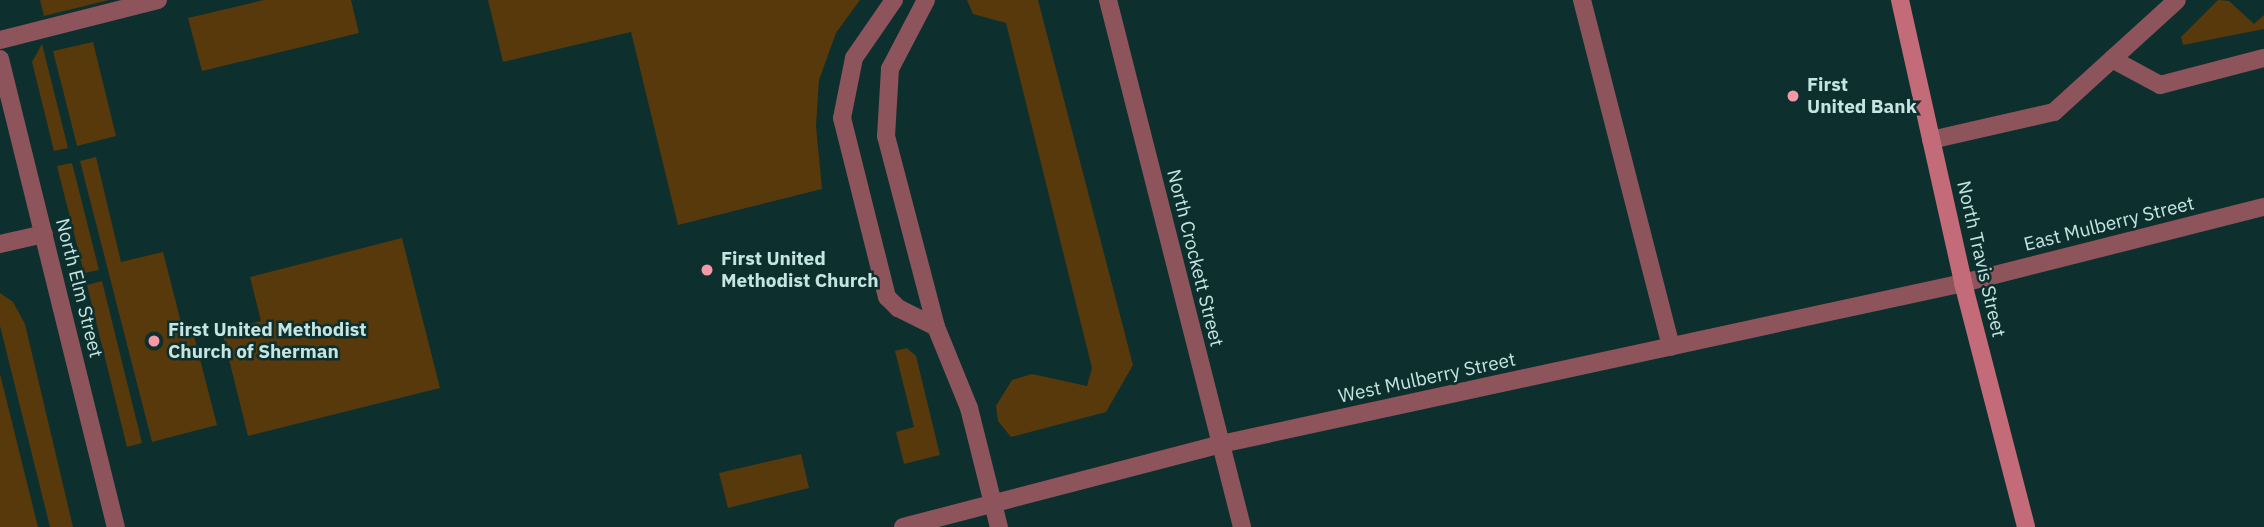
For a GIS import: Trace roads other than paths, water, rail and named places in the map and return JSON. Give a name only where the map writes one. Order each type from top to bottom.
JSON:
[{"type":"main road","name":"North Travis Street","points":[[1900,0],[1964,283],[2026,527]]},
{"type":"street","points":[[0,40],[158,0]]},
{"type":"street","points":[[894,0],[854,58],[842,118],[887,297],[898,308],[936,327]]},
{"type":"street","points":[[926,0],[890,69],[884,107],[886,136],[936,327],[969,408],[999,527]]},
{"type":"street","name":"North Crockett Street","points":[[1108,0],[1242,527]]},
{"type":"street","points":[[1582,0],[1671,347]]},
{"type":"street","points":[[1931,140],[2054,112],[2177,0]]},
{"type":"street","points":[[2112,59],[2160,85],[2264,58]]},
{"type":"street","name":"North Elm Street","points":[[0,59],[116,527]]},
{"type":"street","name":"East Mulberry Street","points":[[1964,283],[2264,206]]},
{"type":"street","points":[[0,244],[44,234]]},
{"type":"street","name":"West Mulberry Street","points":[[903,527],[1221,444],[1964,283]]},
{"type":"place","name":"First United Bank","points":[[1793,96]]},
{"type":"place","name":"First United Methodist Church","points":[[707,270]]},
{"type":"place","name":"First United Methodist Church of Sherman","points":[[154,341]]}]
